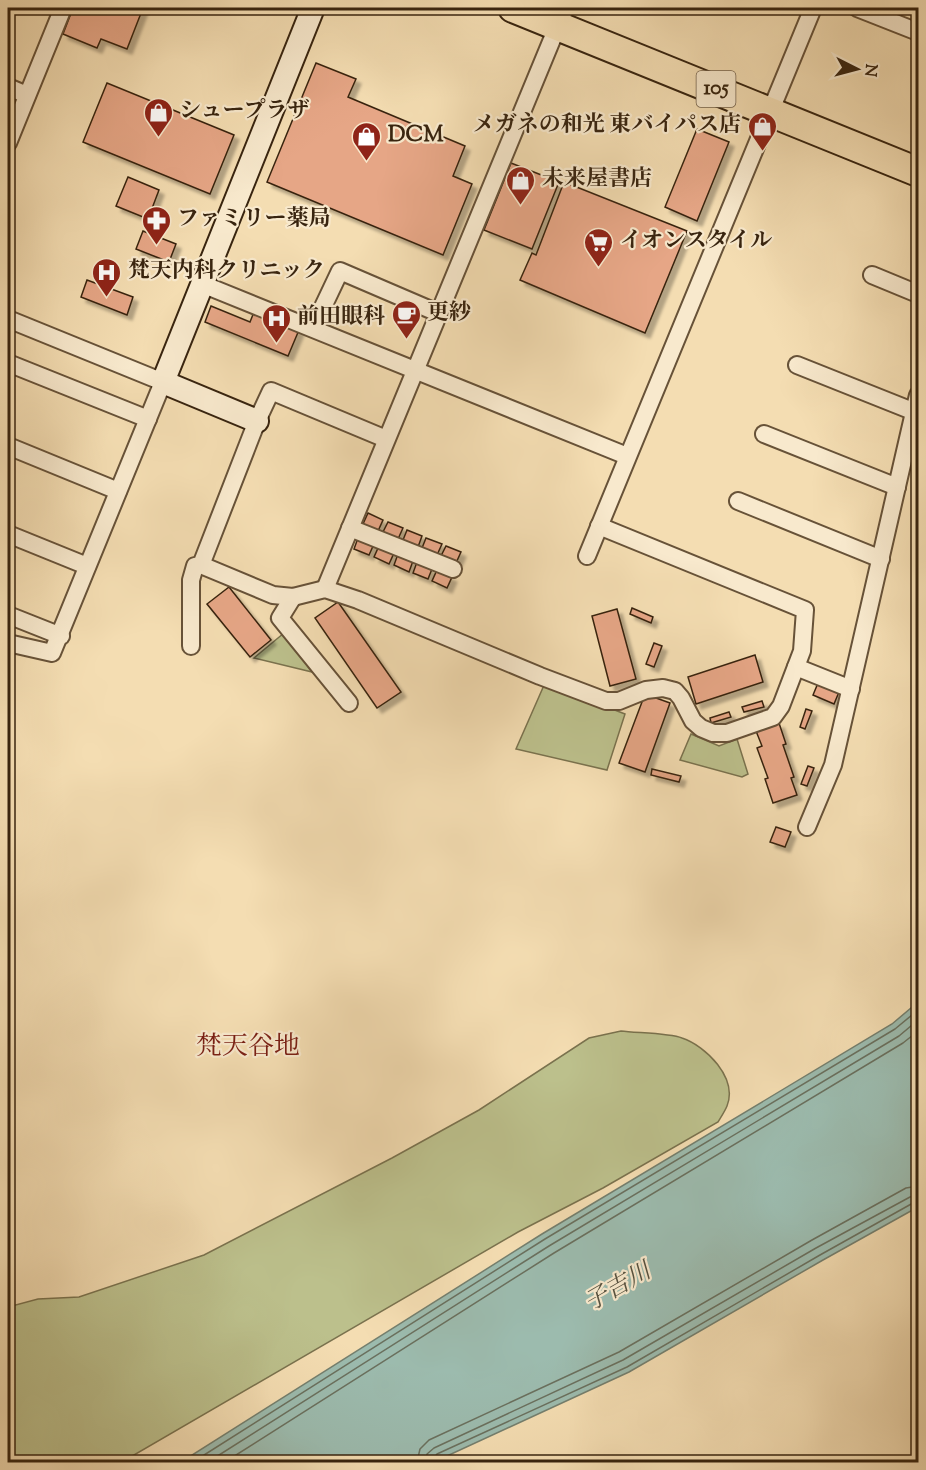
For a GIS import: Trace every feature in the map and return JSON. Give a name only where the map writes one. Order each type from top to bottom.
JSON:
[{"type":"highway","name":"105","points":[[513,8],[561,17],[771,111],[918,172]]},
{"type":"street","points":[[8,144],[63,8]]},
{"type":"street","points":[[8,643],[52,652],[61,636],[87,566],[313,8]]},
{"type":"street","points":[[587,556],[813,8]]},
{"type":"street","points":[[857,8],[918,32]]},
{"type":"street","points":[[325,589],[561,17]]},
{"type":"street","points":[[8,87],[27,94]]},
{"type":"street","points":[[313,328],[340,271],[438,313]]},
{"type":"street","points":[[872,275],[918,294]]},
{"type":"street","points":[[202,284],[627,456]]},
{"type":"street","points":[[8,320],[257,421]]},
{"type":"street","points":[[8,363],[147,419]]},
{"type":"street","points":[[797,365],[917,404],[833,765],[807,827]]},
{"type":"street","points":[[201,565],[271,391],[386,439]]},
{"type":"street","points":[[764,434],[897,487]]},
{"type":"street","points":[[8,446],[118,491]]},
{"type":"street","points":[[738,501],[881,559]]},
{"type":"street","points":[[191,646],[191,580],[195,566],[201,565],[273,595],[293,597],[325,589],[358,600],[540,676],[606,700],[619,701],[646,690],[663,688],[675,691],[693,722],[712,733],[727,733],[773,717],[781,706],[802,651],[806,610],[599,526]]},
{"type":"street","points":[[350,528],[453,569]]},
{"type":"street","points":[[8,534],[87,566]]},
{"type":"street","points":[[293,597],[280,618],[348,703]]},
{"type":"street","points":[[8,615],[61,636]]},
{"type":"street","points":[[796,667],[851,689]]},
{"type":"green space","points":[[284,633],[312,672],[254,658]]},
{"type":"green space","points":[[545,683],[625,714],[607,770],[516,749]]},
{"type":"green space","points":[[691,734],[719,746],[737,739],[748,774],[742,777],[680,760]]},
{"type":"green space","points":[[621,1031],[676,1036],[691,1042],[710,1056],[718,1064],[728,1085],[727,1106],[718,1122],[603,1188],[518,1232],[122,1462],[8,1462],[8,1307],[38,1299],[79,1297],[204,1255],[392,1158],[479,1110],[589,1038]]},
{"type":"water","name":"子吉川","points":[[918,1002],[918,1207],[629,1372],[434,1462],[181,1462],[542,1234],[892,1024]]},
{"type":"building","points":[[73,8],[143,8],[127,49],[101,39],[97,48],[63,34]]},
{"type":"building","name":"DCM","points":[[316,63],[356,79],[348,97],[465,146],[453,176],[472,184],[443,255],[267,182]]},
{"type":"building","name":"シュープラザ","points":[[107,83],[234,135],[210,194],[83,142]]},
{"type":"building","points":[[697,129],[729,142],[697,221],[665,207]]},
{"type":"building","name":"未来屋書店","points":[[511,163],[559,182],[532,249],[484,230]]},
{"type":"building","points":[[128,177],[159,190],[148,219],[116,206]]},
{"type":"building","name":"イオンスタイル","points":[[564,182],[687,231],[645,333],[520,280],[532,253],[536,255]]},
{"type":"building","name":"ファミリー薬局","points":[[143,231],[176,244],[169,262],[136,249]]},
{"type":"building","name":"梵天内科クリニック","points":[[87,280],[133,297],[127,315],[81,297]]},
{"type":"building","name":"前田眼科","points":[[211,306],[250,322],[254,312],[299,330],[288,356],[205,322]]},
{"type":"building","points":[[368,513],[383,520],[378,531],[363,524]]},
{"type":"building","points":[[388,522],[403,528],[398,539],[383,532]]},
{"type":"building","points":[[407,530],[422,536],[418,547],[403,540]]},
{"type":"building","points":[[358,538],[374,544],[369,555],[354,549]]},
{"type":"building","points":[[426,538],[442,544],[437,555],[422,548]]},
{"type":"building","points":[[379,546],[394,553],[389,564],[374,557]]},
{"type":"building","points":[[446,546],[461,552],[456,563],[441,556]]},
{"type":"building","points":[[398,554],[413,561],[409,572],[394,565]]},
{"type":"building","points":[[417,562],[432,569],[428,579],[413,573]]},
{"type":"building","points":[[437,570],[452,577],[447,588],[432,581]]},
{"type":"building","points":[[229,587],[271,640],[250,657],[207,604]]},
{"type":"building","points":[[338,602],[401,692],[377,708],[315,618]]},
{"type":"building","points":[[632,608],[653,617],[651,623],[630,614]]},
{"type":"building","points":[[617,609],[636,679],[610,686],[592,616]]},
{"type":"building","points":[[654,643],[662,646],[654,667],[646,664]]},
{"type":"building","points":[[755,655],[763,682],[696,704],[688,677]]},
{"type":"building","points":[[818,683],[839,692],[834,704],[813,695]]},
{"type":"building","points":[[645,694],[670,703],[645,772],[619,763]]},
{"type":"building","points":[[762,701],[764,707],[744,712],[742,707]]},
{"type":"building","points":[[806,709],[812,711],[805,729],[800,727]]},
{"type":"building","points":[[729,712],[731,717],[711,723],[710,718]]},
{"type":"building","points":[[779,723],[797,795],[773,803],[765,779],[768,778],[757,748],[762,746],[756,731]]},
{"type":"building","points":[[808,766],[814,768],[807,786],[801,784]]},
{"type":"building","points":[[652,769],[681,776],[679,782],[651,775]]},
{"type":"building","points":[[776,827],[791,832],[785,847],[770,842]]},
{"type":"place","name":"シュープラザ","points":[[158,138]]},
{"type":"place","name":"メガネの和光 東バイパス店","points":[[762,152]]},
{"type":"place","name":"DCM","points":[[367,162]]},
{"type":"place","name":"未来屋書店","points":[[521,206]]},
{"type":"place","name":"ファミリー薬局","points":[[156,246]]},
{"type":"place","name":"イオンスタイル","points":[[599,268]]},
{"type":"place","name":"梵天内科クリニック","points":[[107,298]]},
{"type":"place","name":"更紗","points":[[406,340]]},
{"type":"place","name":"前田眼科","points":[[276,344]]},
{"type":"district","name":"梵天谷地","points":[[248,1047]]}]
